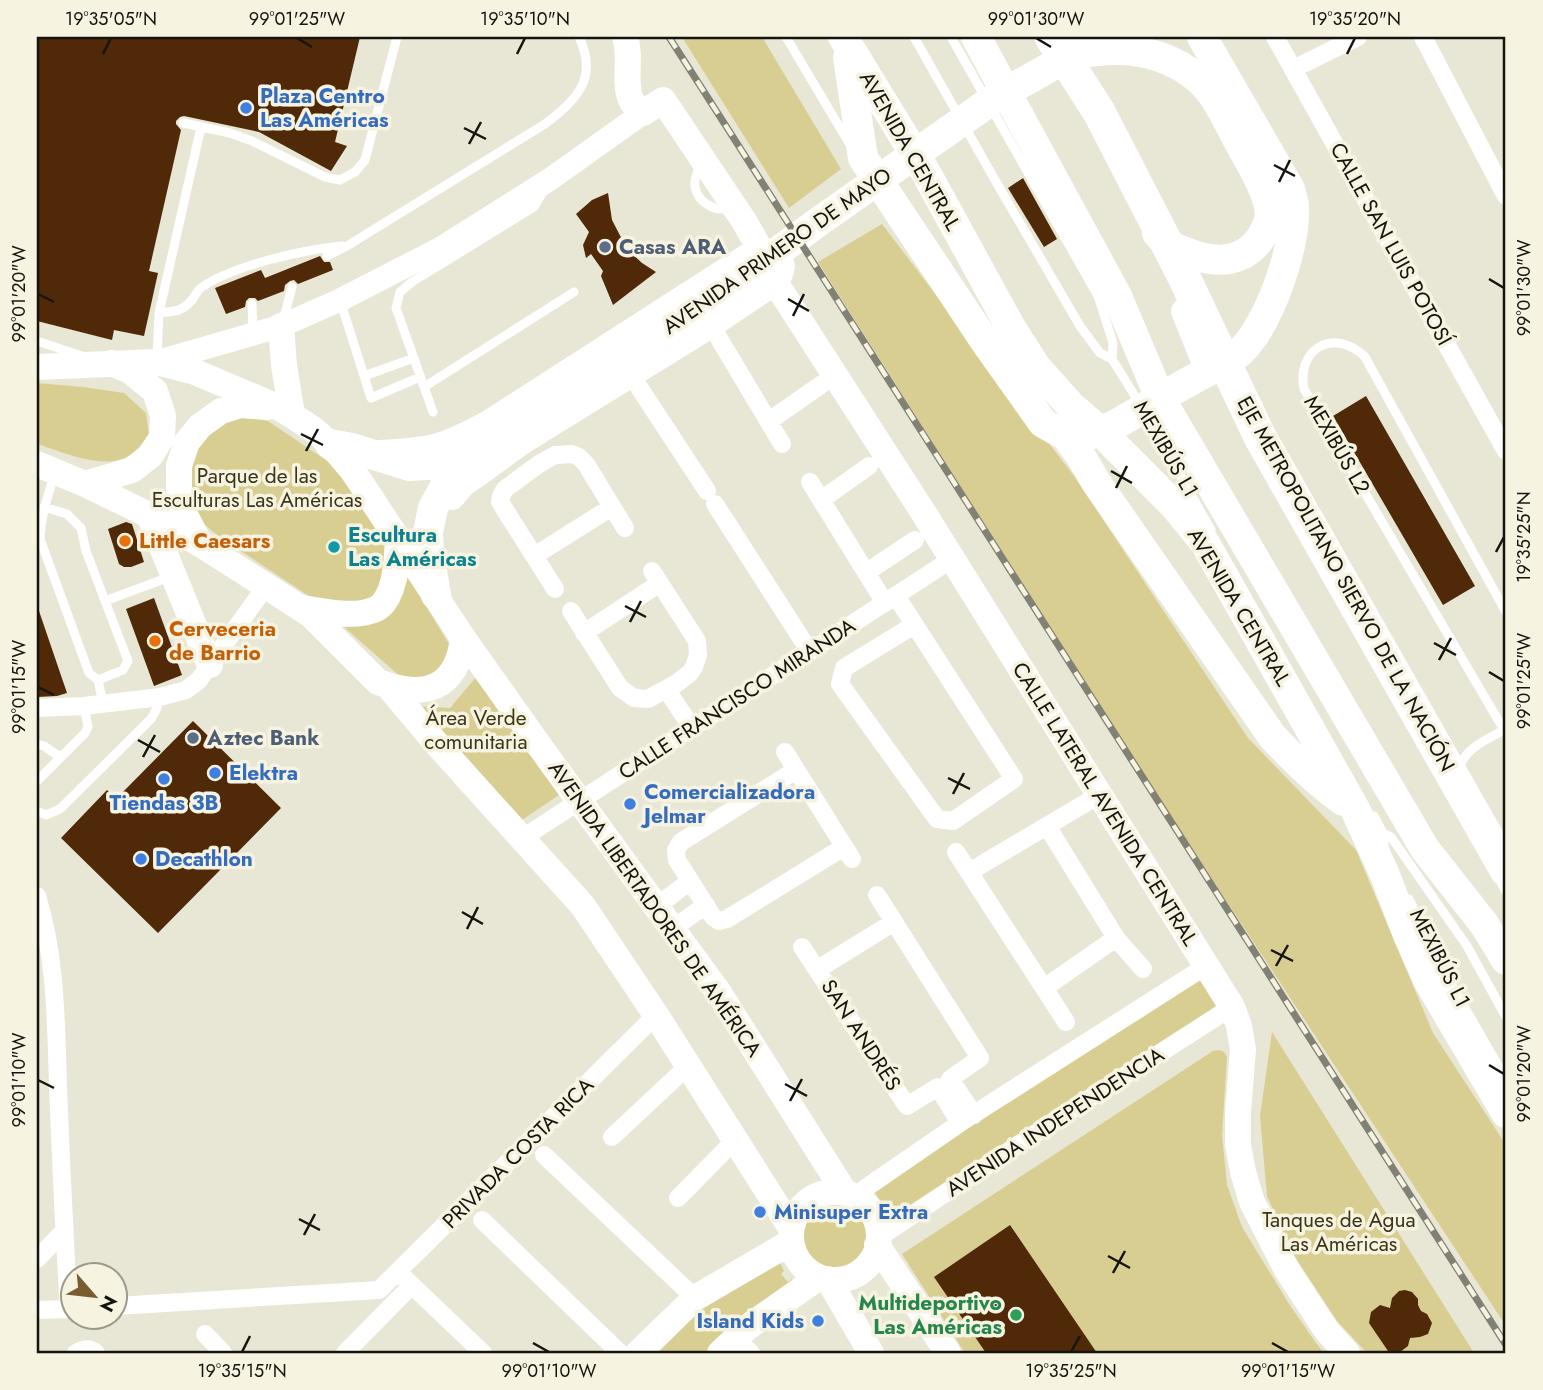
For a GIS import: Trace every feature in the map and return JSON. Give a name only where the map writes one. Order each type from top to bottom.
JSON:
[{"type":"highway","name":"AVENIDA CENTRAL","points":[[976,37],[1117,296],[1151,403],[1425,849],[1484,924],[1506,960]]},
{"type":"highway","name":"AVENIDA PRIMERO DE MAYO","points":[[436,595],[428,532],[433,508],[457,472],[505,443],[706,304],[862,190],[995,98],[1068,42],[1099,37]]},
{"type":"highway","points":[[1066,436],[1100,431],[1228,362],[1256,332],[1269,306],[1290,247],[1294,203],[1286,183],[1202,37]]},
{"type":"highway","points":[[844,40],[863,158],[984,340],[1043,424],[1066,436],[1272,736],[1324,787],[1362,809]]},
{"type":"highway","name":"AVENIDA CENTRAL","points":[[844,40],[925,171],[1010,326],[1036,367],[1071,406],[1174,505],[1205,543],[1362,809],[1385,876],[1429,982],[1506,1113]]},
{"type":"highway","points":[[1068,42],[1107,51],[1134,51],[1161,58],[1183,67],[1202,81],[1215,98],[1268,202],[1269,219],[1264,233],[1255,246],[1230,260],[1202,258],[1172,247],[1151,226]]},
{"type":"highway","name":"EJE METROPOLITANO SIERVO DE LA NACIÓN","points":[[1068,42],[1117,100],[1280,426],[1506,829]]},
{"type":"highway","name":"EJE METROPOLITANO SIERVO DE LA NACIÓN","points":[[1068,42],[1099,112],[1182,272],[1260,437],[1499,869]]},
{"type":"highway","name":"AVENIDA PRIMERO DE MAYO","points":[[330,443],[409,466],[426,466],[505,443]]},
{"type":"main road","points":[[505,443],[631,376],[775,282],[782,267],[774,254],[760,249],[663,100],[642,113],[631,102],[628,87],[629,47],[625,37]]},
{"type":"main road","points":[[1042,37],[1151,226],[1208,371]]},
{"type":"main road","points":[[371,454],[440,446],[489,423],[760,249]]},
{"type":"main road","name":"CALLE LATERAL AVENIDA CENTRAL","points":[[775,282],[1232,1007],[1243,1050],[1238,1145],[1252,1202],[1287,1270],[1327,1331],[1347,1353]]},
{"type":"main road","points":[[281,326],[286,411]]},
{"type":"main road","points":[[37,367],[156,362],[195,372],[286,411],[330,443],[353,471],[436,595]]},
{"type":"main road","points":[[85,484],[132,470],[150,456],[162,437],[163,416],[155,391],[131,372],[107,363]]},
{"type":"main road","points":[[200,544],[182,509],[179,491],[179,466],[187,442],[200,426],[221,411],[240,405],[286,411]]},
{"type":"main road","points":[[46,467],[149,514],[299,607],[311,615],[378,682],[388,686],[427,690],[440,685],[451,676],[458,663],[463,638]]},
{"type":"main road","points":[[149,514],[210,665]]},
{"type":"main road","points":[[299,607],[336,613],[354,613],[378,608],[385,601],[393,584],[398,539]]},
{"type":"main road","name":"AVENIDA LIBERTADORES DE AMÉRICA","points":[[436,595],[463,638],[579,802],[719,993],[849,1194]]},
{"type":"main road","points":[[388,686],[583,906],[735,1140],[791,1235],[796,1257],[806,1269],[824,1278],[839,1279],[860,1272],[874,1255],[878,1241],[877,1225],[864,1203],[849,1194],[824,1193],[815,1196],[799,1209],[791,1235],[695,1298],[638,1353]]},
{"type":"main road","points":[[878,1241],[948,1353]]},
{"type":"main road","points":[[736,1348],[748,1327],[824,1278]]},
{"type":"main road","points":[[824,1278],[871,1353]]},
{"type":"street","name":"CALLE SAN LUIS POTOSÍ","points":[[1275,37],[1506,451]]},
{"type":"street","points":[[1293,69],[1358,37]]},
{"type":"street","points":[[1423,37],[1506,196]]},
{"type":"street","points":[[156,362],[281,326],[340,300],[441,248],[549,180],[642,113]]},
{"type":"street","points":[[711,325],[782,444]]},
{"type":"street","points":[[631,376],[810,652]]},
{"type":"street","points":[[769,421],[822,384]]},
{"type":"street","points":[[505,443],[532,469]]},
{"type":"street","points":[[555,589],[500,502],[505,489],[555,455],[572,454],[586,464],[625,528]]},
{"type":"street","points":[[821,499],[869,466]]},
{"type":"street","points":[[810,482],[867,572],[914,625],[1014,779],[953,821],[937,819],[840,684],[844,668],[914,625]]},
{"type":"street","points":[[534,556],[611,507]]},
{"type":"street","points":[[867,572],[915,540]]},
{"type":"street","name":"CALLE FRANCISCO MIRANDA","points":[[521,839],[952,559]]},
{"type":"street","points":[[571,611],[584,633],[620,688],[640,699],[648,699],[672,687],[694,667],[698,655],[696,641],[656,577],[584,633]]},
{"type":"street","points":[[37,708],[103,704],[160,697],[186,690],[199,680],[266,586]]},
{"type":"street","points":[[672,687],[697,725]]},
{"type":"street","points":[[785,752],[848,853],[719,921],[713,917],[677,860],[676,850],[681,842],[796,770]]},
{"type":"street","points":[[969,872],[1089,801],[1101,798]]},
{"type":"street","points":[[1047,826],[1116,938],[1143,969]]},
{"type":"street","points":[[956,852],[1066,1022]]},
{"type":"street","points":[[656,907],[691,881]]},
{"type":"street","points":[[877,895],[980,1058],[950,1079],[967,1119]]},
{"type":"street","points":[[37,896],[48,942],[53,981],[67,1260]]},
{"type":"street","points":[[672,929],[706,905]]},
{"type":"street","name":"SAN ANDRÉS","points":[[818,969],[894,922]]},
{"type":"street","points":[[1044,988],[1116,938]]},
{"type":"street","name":"SAN ANDRÉS","points":[[802,947],[907,1106],[938,1087],[967,1119]]},
{"type":"street","points":[[849,1194],[1206,966]]},
{"type":"street","name":"AVENIDA INDEPENDENCIA","points":[[878,1241],[1054,1121],[1232,1007]]},
{"type":"street","name":"PRIVADA COSTA RICA","points":[[130,1306],[379,1290],[656,1015]]},
{"type":"street","points":[[612,1136],[688,1066]]},
{"type":"street","points":[[678,1198],[735,1140]]},
{"type":"street","points":[[544,1155],[695,1298]]},
{"type":"street","points":[[482,1220],[620,1353]]},
{"type":"street","points":[[37,1259],[64,1231]]},
{"type":"street","points":[[398,1272],[483,1353]]},
{"type":"street","points":[[345,1353],[412,1285]]},
{"type":"street","points":[[37,1310],[60,1309]]},
{"type":"street","points":[[205,1334],[223,1353]]},
{"type":"street","points":[[76,1353],[84,1349],[96,1353]]},
{"type":"lane","points":[[183,123],[230,133],[325,177],[340,180],[355,172],[365,160],[397,37]]},
{"type":"lane","points":[[327,256],[545,124],[569,106],[582,89],[586,70],[586,52],[579,37]]},
{"type":"lane","points":[[786,37],[851,147],[863,158]]},
{"type":"lane","name":"MEXIBÚS L1","points":[[914,37],[1080,326],[1100,353],[1112,359],[1151,403],[1219,542]]},
{"type":"lane","name":"MEXIBÚS L1","points":[[951,37],[1098,296],[1113,343],[1112,359]]},
{"type":"lane","points":[[156,362],[159,313],[201,127]]},
{"type":"lane","points":[[433,412],[396,308],[400,292],[534,207],[549,180]]},
{"type":"lane","points":[[159,313],[180,311],[192,300],[199,288],[244,271],[322,248],[347,246]]},
{"type":"lane","points":[[281,326],[292,287]]},
{"type":"lane","points":[[424,387],[574,292]]},
{"type":"lane","points":[[340,300],[371,398],[420,377]]},
{"type":"lane","points":[[252,304],[253,334]]},
{"type":"lane","points":[[37,341],[107,363]]},
{"type":"lane","name":"MEXIBÚS L2","points":[[1465,820],[1457,796],[1457,775],[1461,759],[1472,748],[1505,729],[1304,390],[1303,367],[1316,349],[1337,342],[1348,344],[1365,357],[1506,612]]},
{"type":"lane","points":[[364,376],[414,358]]},
{"type":"lane","points":[[46,467],[40,539],[89,673],[98,680],[103,704]]},
{"type":"lane","points":[[44,507],[67,514],[81,528],[86,551],[128,661],[123,670],[98,680]]},
{"type":"lane","points":[[105,601],[174,575]]},
{"type":"lane","points":[[37,811],[46,816],[60,809],[151,719],[160,697]]},
{"type":"lane","points":[[37,781],[85,733],[88,727],[85,706]]},
{"type":"lane","points":[[37,744],[60,757]]},
{"type":"lane","name":"MEXIBÚS L1","points":[[1362,809],[1383,833],[1391,836],[1467,946],[1506,1017]]},
{"type":"lane","name":"MEXIBÚS L1","points":[[1383,833],[1388,854]]},
{"type":"lane","points":[[1499,869],[1506,892]]},
{"type":"lane","name":"MEXIBÚS L1","points":[[1405,890],[1439,963],[1506,1079]]},
{"type":"green space","points":[[682,37],[762,37],[841,169],[789,208]]},
{"type":"green space","points":[[882,224],[1074,476],[1248,738],[1356,850],[1433,1033],[1506,1145],[1506,1326],[1162,803],[818,262]]},
{"type":"green space","points":[[37,383],[124,393],[146,413],[149,435],[134,452],[113,461],[73,456],[37,444]]},
{"type":"green space","name":"Parque de las Esculturas Las Américas","points":[[222,413],[268,421],[333,465],[406,573],[455,654],[449,677],[412,687],[309,596],[218,536],[184,507],[187,450]]},
{"type":"green space","name":"Área Verde comunitaria","points":[[477,676],[559,795],[516,824],[414,706],[450,708]]},
{"type":"green space","points":[[1204,974],[1222,1002],[891,1217],[873,1189]]},
{"type":"green space","name":"Tanques de Agua Las Américas","points":[[1272,1032],[1474,1353],[1367,1353],[1337,1321],[1293,1254],[1267,1196],[1260,1116]]},
{"type":"green space","points":[[1219,1050],[1227,1057],[1222,1135],[1227,1185],[1242,1227],[1289,1304],[1324,1353],[965,1353],[902,1254],[1213,1051]]},
{"type":"green space","points":[[834,1203],[847,1206],[858,1213],[865,1224],[868,1237],[865,1250],[858,1261],[847,1268],[834,1271],[821,1268],[810,1261],[803,1250],[800,1237],[803,1224],[810,1213],[821,1206]]},
{"type":"green space","points":[[777,1256],[784,1271],[781,1274],[788,1282],[792,1279],[797,1289],[708,1353],[658,1353],[708,1302]]},
{"type":"building","points":[[37,37],[360,37],[335,142],[347,146],[331,171],[259,132],[180,117],[176,124],[181,130],[149,271],[158,273],[144,336],[114,330],[112,340],[37,321]]},
{"type":"building","points":[[1023,178],[1057,239],[1044,247],[1008,188]]},
{"type":"building","name":"Casas ARA","points":[[608,193],[612,220],[627,249],[656,272],[613,305],[601,276],[603,271],[591,254],[586,258],[583,245],[589,232],[576,214],[592,200]]},
{"type":"building","points":[[320,256],[324,262],[330,262],[333,270],[298,284],[294,280],[290,281],[285,285],[284,291],[258,301],[249,298],[245,307],[226,314],[215,288],[261,270],[265,278]]},
{"type":"building","points":[[1366,396],[1475,586],[1443,605],[1333,416]]},
{"type":"building","points":[[126,522],[132,524],[144,562],[131,567],[119,564],[108,529]]},
{"type":"building","points":[[154,598],[182,675],[154,686],[126,609]]},
{"type":"building","points":[[39,611],[67,693],[57,696],[37,697]]},
{"type":"building","points":[[193,721],[281,808],[158,933],[61,838],[107,790],[116,799]]},
{"type":"building","name":"Multideportivo Las Américas","points":[[1010,1225],[1097,1353],[986,1353],[934,1277]]},
{"type":"building","points":[[1399,1291],[1412,1292],[1418,1299],[1421,1311],[1427,1314],[1432,1323],[1428,1334],[1410,1338],[1408,1346],[1400,1352],[1388,1351],[1369,1323],[1371,1312],[1380,1305],[1390,1308],[1392,1298]]},
{"type":"railway","points":[[669,37],[1506,1345]]},
{"type":"place","name":"Plaza Centro Las Américas","points":[[246,108]]},
{"type":"place","name":"Casas ARA","points":[[605,247]]},
{"type":"place","name":"Little Caesars","points":[[125,541]]},
{"type":"place","name":"Escultura Las Américas","points":[[334,547]]},
{"type":"place","name":"Cerveceria de Barrio","points":[[155,641]]},
{"type":"place","name":"Aztec Bank","points":[[193,738]]},
{"type":"place","name":"Elektra","points":[[215,773]]},
{"type":"place","name":"Tiendas 3B","points":[[164,779]]},
{"type":"place","name":"Comercializadora Jelmar","points":[[630,804]]},
{"type":"place","name":"Decathlon","points":[[141,859]]},
{"type":"place","name":"Minisuper Extra","points":[[760,1212]]},
{"type":"place","name":"Multideportivo Las Américas","points":[[1016,1315]]},
{"type":"place","name":"Island Kids","points":[[818,1321]]}]
